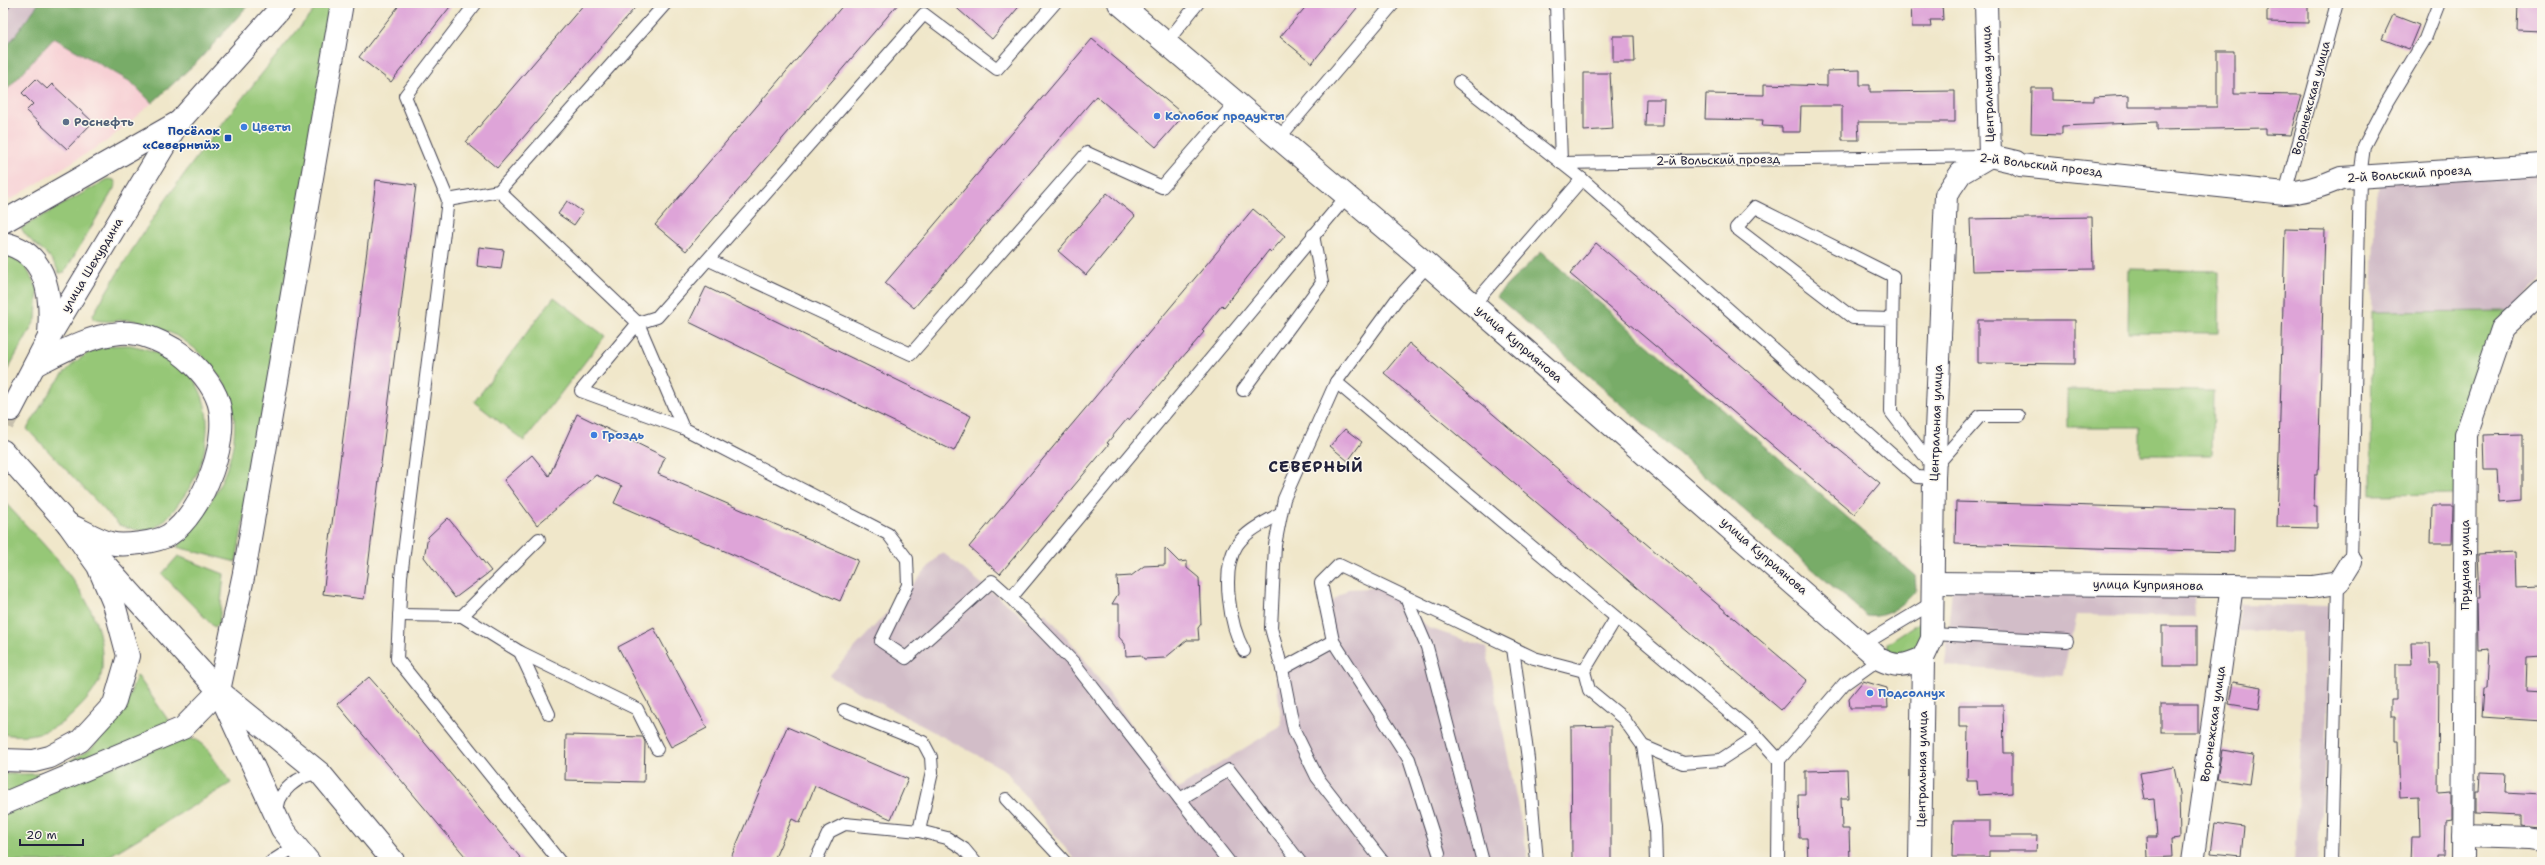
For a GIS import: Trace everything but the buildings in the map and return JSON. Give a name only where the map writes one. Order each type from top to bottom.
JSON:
[{"type":"street","name":"улица Шехурдина","points":[[11,410],[49,337],[178,123],[285,3]]},
{"type":"street","points":[[3,804],[172,735],[183,728],[219,691],[244,573],[342,3]]},
{"type":"street","name":"улица Куприянова","points":[[1119,3],[1474,304],[1872,651],[1893,666],[1910,664],[1923,658]]},
{"type":"street","name":"Центральная улица","points":[[1920,862],[1923,658],[1932,634],[1934,473],[1946,195],[1961,173],[1990,156],[1986,3]]},
{"type":"street","name":"улица Шехурдина","points":[[3,222],[178,123]]},
{"type":"street","name":"2-й Вольский проезд","points":[[1990,156],[2016,162],[2020,165],[2285,193],[2307,191],[2341,178],[2360,178],[2542,165]]},
{"type":"street","points":[[3,243],[24,251],[35,259],[42,272],[51,310],[49,337]]},
{"type":"street","name":"Прудная улица","points":[[2463,862],[2466,435],[2502,329],[2542,291]]},
{"type":"street","points":[[35,365],[81,342],[100,336],[122,333],[141,335],[161,341],[198,368],[217,396],[220,409],[221,426],[216,464],[203,493],[186,518],[169,535],[134,544],[110,543],[68,524]]},
{"type":"street","points":[[3,451],[219,691],[320,773],[394,862]]},
{"type":"street","points":[[3,760],[34,761],[50,758],[80,741],[114,704],[128,656],[114,604],[98,566],[68,524]]},
{"type":"street","points":[[2338,583],[2351,562]]},
{"type":"street","name":"улица Куприянова","points":[[1933,593],[2232,586],[2312,587],[2338,583]]},
{"type":"street","name":"Воронежская улица","points":[[2193,862],[2232,586]]},
{"type":"street","points":[[219,691],[282,829],[302,854]]},
{"type":"street","points":[[2463,836],[2530,838],[2542,840]]},
{"type":"lane","points":[[476,3],[405,96],[448,200],[401,577],[398,659],[560,862]]},
{"type":"lane","points":[[448,200],[499,191],[666,3]]},
{"type":"lane","points":[[1056,3],[997,69],[924,14],[709,260],[657,317],[638,323],[580,391],[682,428],[888,534],[907,559],[908,584],[881,641],[906,658],[992,581],[1011,598],[1074,663],[1229,862]]},
{"type":"lane","points":[[1166,43],[1198,3]]},
{"type":"lane","points":[[1280,138],[1394,3]]},
{"type":"lane","points":[[1556,3],[1561,163]]},
{"type":"lane","name":"Воронежская улица","points":[[2285,193],[2337,3]]},
{"type":"lane","points":[[2351,562],[2360,178],[2364,146],[2425,39],[2439,3]]},
{"type":"lane","points":[[1459,82],[1582,179],[1917,477],[1934,473],[1980,416],[2019,416]]},
{"type":"lane","points":[[709,260],[911,354],[1087,153],[1162,188],[1236,102]]},
{"type":"lane","name":"2-й Вольский проезд","points":[[1561,163],[1990,156]]},
{"type":"lane","points":[[1474,304],[1582,179]]},
{"type":"lane","points":[[499,191],[638,323],[682,428]]},
{"type":"lane","points":[[1011,598],[1346,197]]},
{"type":"lane","points":[[1892,319],[1853,318],[1736,228],[1756,207],[1893,276],[1891,412],[1934,473]]},
{"type":"lane","points":[[1243,390],[1322,283],[1313,235]]},
{"type":"lane","points":[[1383,862],[1317,777],[1294,730],[1282,669],[1271,628],[1275,544],[1284,499],[1336,382],[1398,299],[1428,265]]},
{"type":"lane","points":[[1336,382],[1757,736],[1779,760]]},
{"type":"lane","points":[[1244,651],[1236,638],[1229,602],[1229,564],[1237,545],[1252,530],[1281,513]]},
{"type":"lane","points":[[462,616],[539,539]]},
{"type":"lane","points":[[1439,853],[1409,759],[1332,641],[1321,583],[1339,565],[1534,658],[1584,671]]},
{"type":"lane","points":[[2331,862],[2338,583]]},
{"type":"lane","points":[[1778,862],[1779,760],[1872,651],[1933,593]]},
{"type":"lane","points":[[1406,598],[1427,648],[1483,862]]},
{"type":"lane","points":[[399,615],[462,616],[520,652],[637,708],[657,749]]},
{"type":"lane","points":[[1616,618],[1584,671],[1589,690],[1624,718],[1643,746],[1655,827],[1656,862]]},
{"type":"lane","points":[[1932,634],[2067,642]]},
{"type":"lane","points":[[1282,669],[1332,641]]},
{"type":"lane","points":[[1513,648],[1528,759],[1537,862]]},
{"type":"lane","points":[[520,652],[549,714]]},
{"type":"lane","points":[[844,710],[923,742],[931,757],[932,772],[918,830]]},
{"type":"lane","points":[[1643,746],[1683,763],[1720,760],[1757,736]]},
{"type":"lane","points":[[1180,799],[1229,770],[1300,862]]},
{"type":"lane","points":[[282,829],[277,809],[282,794],[302,777],[320,773]]},
{"type":"lane","points":[[1006,799],[1065,862]]},
{"type":"lane","points":[[815,862],[829,832],[845,824],[918,830],[947,838],[964,849],[975,862]]},
{"type":"lane","points":[[272,862],[302,854]]},
{"type":"shaded area","points":[[3,3],[39,3],[3,52]]},
{"type":"shaded area","name":"Роснефть","points":[[54,38],[131,82],[152,103],[107,141],[10,200],[3,192],[3,94]]},
{"type":"shaded area","points":[[2542,176],[2542,280],[2511,311],[2372,312],[2375,197],[2380,185],[2389,181]]},
{"type":"shaded area","points":[[942,552],[1032,624],[1045,613],[1077,649],[1178,789],[1282,725],[1275,669],[1327,640],[1319,612],[1348,589],[1393,587],[1428,628],[1486,647],[1529,862],[1076,862],[1005,770],[829,676]]},
{"type":"shaded area","points":[[1952,588],[2194,595],[2195,617],[2076,615],[2063,675],[1945,666]]},
{"type":"shaded area","points":[[2239,604],[2329,606],[2328,719],[2317,862],[2294,862],[2302,717],[2302,632],[2238,631]]},
{"type":"green space","points":[[39,3],[250,3],[200,59],[152,103],[131,82],[54,38],[3,94],[3,52]]},
{"type":"green space","points":[[320,3],[336,3],[236,562],[177,547],[203,513],[215,494],[224,475],[231,454],[234,433],[234,412],[226,386],[199,353],[173,334],[154,326],[132,320],[102,321],[93,319],[93,315],[117,273],[143,233],[199,154],[258,78]]},
{"type":"green space","points":[[108,179],[114,180],[116,185],[64,273],[59,273],[56,266],[47,254],[30,240],[21,228]]},
{"type":"green space","points":[[1541,252],[1915,576],[1916,590],[1912,595],[1901,605],[1888,613],[1867,616],[1496,296]]},
{"type":"green space","points":[[3,253],[24,264],[38,289],[36,319],[3,378]]},
{"type":"green space","points":[[2129,269],[2219,271],[2218,333],[2128,332]]},
{"type":"green space","points":[[554,297],[605,336],[524,441],[474,402]]},
{"type":"green space","points":[[2511,311],[2457,494],[2371,495],[2372,312]]},
{"type":"green space","points":[[115,345],[130,345],[151,350],[171,359],[187,372],[198,387],[205,405],[207,423],[206,443],[194,480],[174,510],[166,519],[162,523],[148,530],[136,530],[119,525],[27,429],[59,379],[80,359],[92,351],[106,347]]},
{"type":"green space","points":[[2067,390],[2213,391],[2212,455],[2140,455],[2140,427],[2067,427]]},
{"type":"green space","points":[[3,500],[50,552],[80,590],[91,610],[99,632],[102,654],[102,672],[96,687],[90,696],[80,707],[61,723],[43,732],[34,734],[3,734]]},
{"type":"green space","points":[[178,556],[224,574],[219,624],[214,627],[162,574]]},
{"type":"green space","points":[[1927,617],[1922,646],[1901,661],[1888,651],[1887,643]]},
{"type":"green space","points":[[137,675],[173,727],[3,796],[3,774],[35,774],[54,770],[91,749],[124,710]]},
{"type":"green space","points":[[183,738],[196,739],[205,746],[231,783],[99,862],[3,862],[3,811]]},
{"type":"tunnel","points":[[3,424],[11,410]]},
{"type":"railway","points":[[3,12],[10,3]]},
{"type":"place","name":"Колобок продукты","points":[[1157,116]]},
{"type":"place","name":"Роснефть","points":[[66,122]]},
{"type":"place","name":"Цветы","points":[[244,127]]},
{"type":"place","name":"Посёлок «Северный»","points":[[228,138]]},
{"type":"place","name":"Гроздь","points":[[594,435]]},
{"type":"place","name":"Подсолнух","points":[[1870,693]]},
{"type":"district","name":"СЕВЕРНЫЙ","points":[[1316,466]]}]
